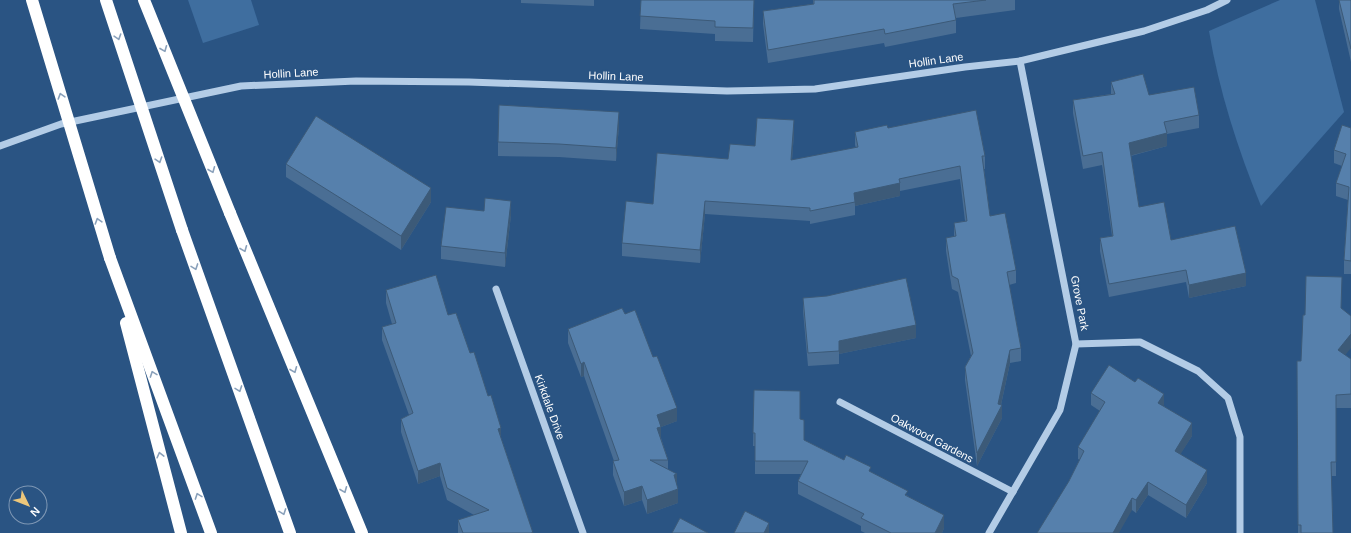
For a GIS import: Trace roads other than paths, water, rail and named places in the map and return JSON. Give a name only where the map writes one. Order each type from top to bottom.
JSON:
[{"type":"highway","points":[[32,0],[110,258],[181,533]]},
{"type":"highway","points":[[106,0],[182,230],[290,533]]},
{"type":"highway","points":[[144,0],[362,533]]},
{"type":"highway","points":[[110,258],[211,533]]},
{"type":"street","name":"Hollin Lane","points":[[0,146],[61,124],[241,86],[364,81],[469,82],[727,91],[815,89],[965,67],[1020,61],[1144,31],[1207,10],[1227,0]]},
{"type":"street","name":"Grove Park","points":[[989,533],[1060,410],[1076,344],[1020,61]]},
{"type":"street","name":"Kirkdale Drive","points":[[496,289],[583,533]]},
{"type":"street","points":[[1076,344],[1140,342],[1198,371],[1228,398],[1240,437],[1240,533]]},
{"type":"street","name":"Oakwood Gardens","points":[[840,402],[1013,492]]}]
